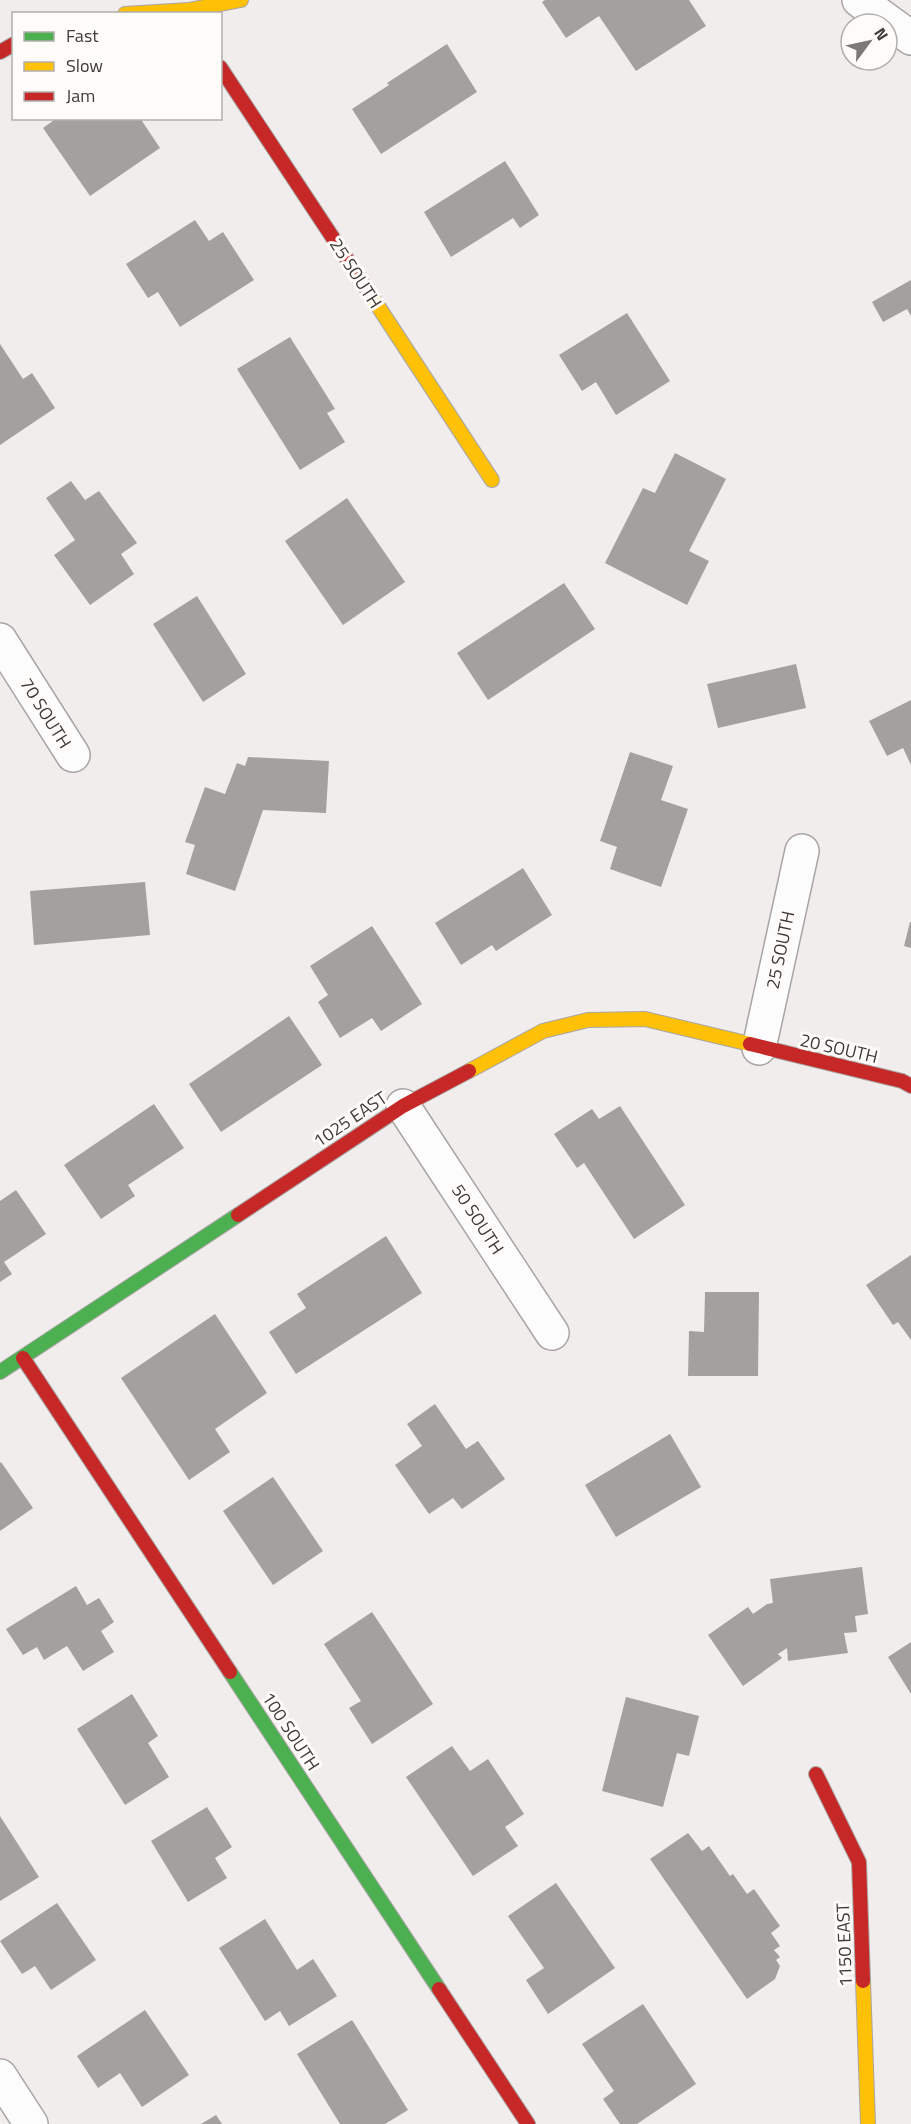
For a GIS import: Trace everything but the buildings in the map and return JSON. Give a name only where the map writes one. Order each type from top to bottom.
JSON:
[{"type":"street","points":[[190,12],[241,0]]},
{"type":"street","points":[[860,0],[911,38]]},
{"type":"street","name":"25 SOUTH","points":[[222,70],[492,480]]},
{"type":"street","name":"70 SOUTH","points":[[0,640],[73,755]]},
{"type":"street","name":"25 SOUTH","points":[[759,1048],[802,851]]},
{"type":"street","name":"1025 EAST","points":[[0,1372],[403,1106],[543,1031],[588,1020],[645,1019],[759,1048]]},
{"type":"street","name":"20 SOUTH","points":[[759,1048],[902,1081],[911,1086]]},
{"type":"street","name":"50 SOUTH","points":[[403,1106],[552,1333]]},
{"type":"street","name":"100 SOUTH","points":[[23,1358],[528,2124]]},
{"type":"street","name":"1150 EAST","points":[[816,1774],[859,1862],[868,2124]]},
{"type":"street","points":[[0,2076],[31,2124]]},
{"type":"traffic: fast","points":[[0,1372],[238,1215]]},
{"type":"traffic: fast","points":[[230,1672],[439,1989]]},
{"type":"traffic: slow","points":[[157,12],[189,10],[241,0]]},
{"type":"traffic: slow","points":[[370,294],[492,480]]},
{"type":"traffic: slow","points":[[469,1071],[543,1031],[588,1020],[645,1019],[750,1044]]},
{"type":"traffic: slow","points":[[863,1981],[868,2124]]},
{"type":"traffic: jam","points":[[0,52],[12,45]]},
{"type":"traffic: jam","points":[[222,70],[370,294]]},
{"type":"traffic: jam","points":[[750,1044],[902,1081],[911,1086]]},
{"type":"traffic: jam","points":[[238,1215],[403,1106],[469,1071]]},
{"type":"traffic: jam","points":[[23,1358],[230,1672]]},
{"type":"traffic: jam","points":[[816,1774],[859,1862],[863,1981]]},
{"type":"traffic: jam","points":[[439,1989],[528,2124]]}]
